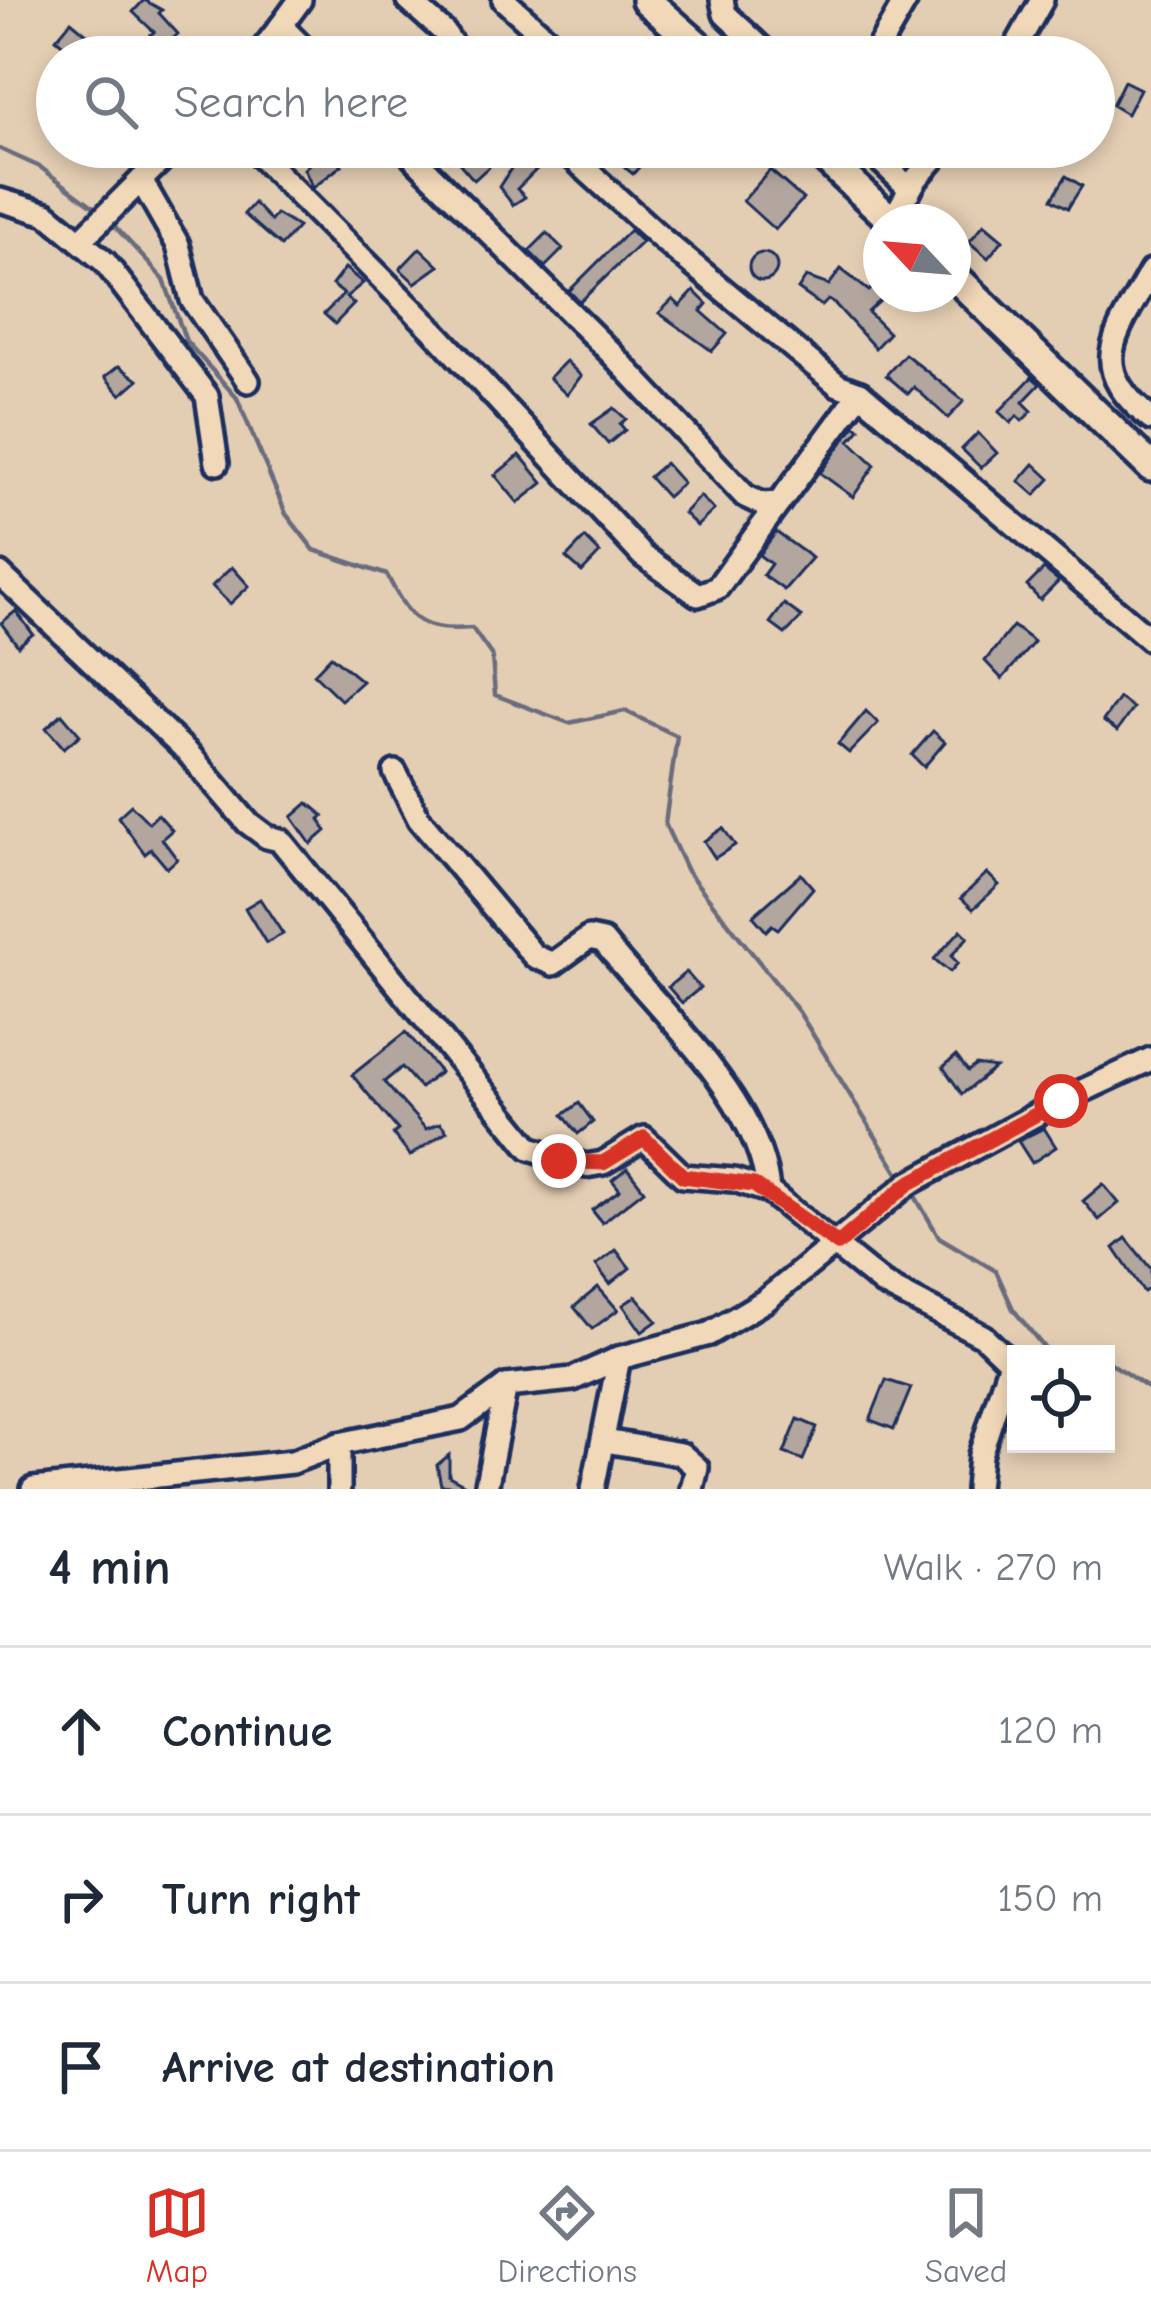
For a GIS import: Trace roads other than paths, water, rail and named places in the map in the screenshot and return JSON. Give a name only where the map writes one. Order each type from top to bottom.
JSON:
[{"type":"main road","points":[[646,0],[687,36]]},
{"type":"main road","points":[[836,168],[875,204]]},
{"type":"main road","points":[[971,292],[1151,467]]},
{"type":"street","points":[[273,36],[300,0]]},
{"type":"street","points":[[408,0],[447,36]]},
{"type":"street","points":[[504,0],[544,36]]},
{"type":"street","points":[[722,0],[725,14],[749,36]]},
{"type":"street","points":[[885,36],[906,0]]},
{"type":"street","points":[[1022,36],[1042,0]]},
{"type":"street","points":[[281,26],[291,36]]},
{"type":"street","points":[[80,242],[153,168]]},
{"type":"street","points":[[272,168],[433,330],[643,556],[676,584],[698,595],[717,588],[860,393]]},
{"type":"street","points":[[424,168],[613,355],[745,496],[762,504],[779,503]]},
{"type":"street","points":[[584,168],[663,240],[838,385],[860,393],[1151,640]]},
{"type":"street","points":[[888,168],[910,189]]},
{"type":"street","points":[[902,204],[927,168]]},
{"type":"street","points":[[141,180],[178,245],[192,300],[248,381]]},
{"type":"street","points":[[0,200],[47,214],[104,262],[207,396],[217,463]]},
{"type":"street","points":[[1151,271],[1110,346],[1110,374],[1127,400],[1151,419]]},
{"type":"street","points":[[0,574],[189,754],[248,822],[267,838],[280,839],[530,1148],[586,1166],[603,1163],[644,1138],[683,1176],[734,1180],[768,1191],[883,1284],[982,1336],[1010,1362],[980,1455],[977,1489]]},
{"type":"street","points":[[395,772],[419,819],[534,956],[553,964],[589,938],[603,941],[736,1103],[764,1153],[768,1191]]},
{"type":"street","points":[[33,1489],[242,1479],[339,1444],[461,1419],[506,1386],[573,1379],[620,1358],[709,1334],[766,1300],[908,1184],[1061,1101],[1151,1059]]},
{"type":"street","points":[[593,1489],[620,1358]]},
{"type":"street","points":[[487,1489],[506,1386]]},
{"type":"street","points":[[605,1441],[681,1454],[697,1468],[692,1489]]},
{"type":"street","points":[[339,1444],[339,1489]]},
{"type":"waterway","points":[[0,149],[36,165]]},
{"type":"waterway","points":[[41,168],[101,212]]},
{"type":"waterway","points":[[109,220],[164,280],[186,341],[237,398],[286,514],[314,550],[387,575],[410,613],[428,625],[472,628],[492,656],[495,695],[569,723],[625,711],[677,736],[665,824],[687,871],[799,1012],[901,1178]]},
{"type":"waterway","points":[[912,1191],[939,1237],[996,1271],[1013,1309],[1042,1345]]},
{"type":"waterway","points":[[1115,1366],[1151,1390]]}]
